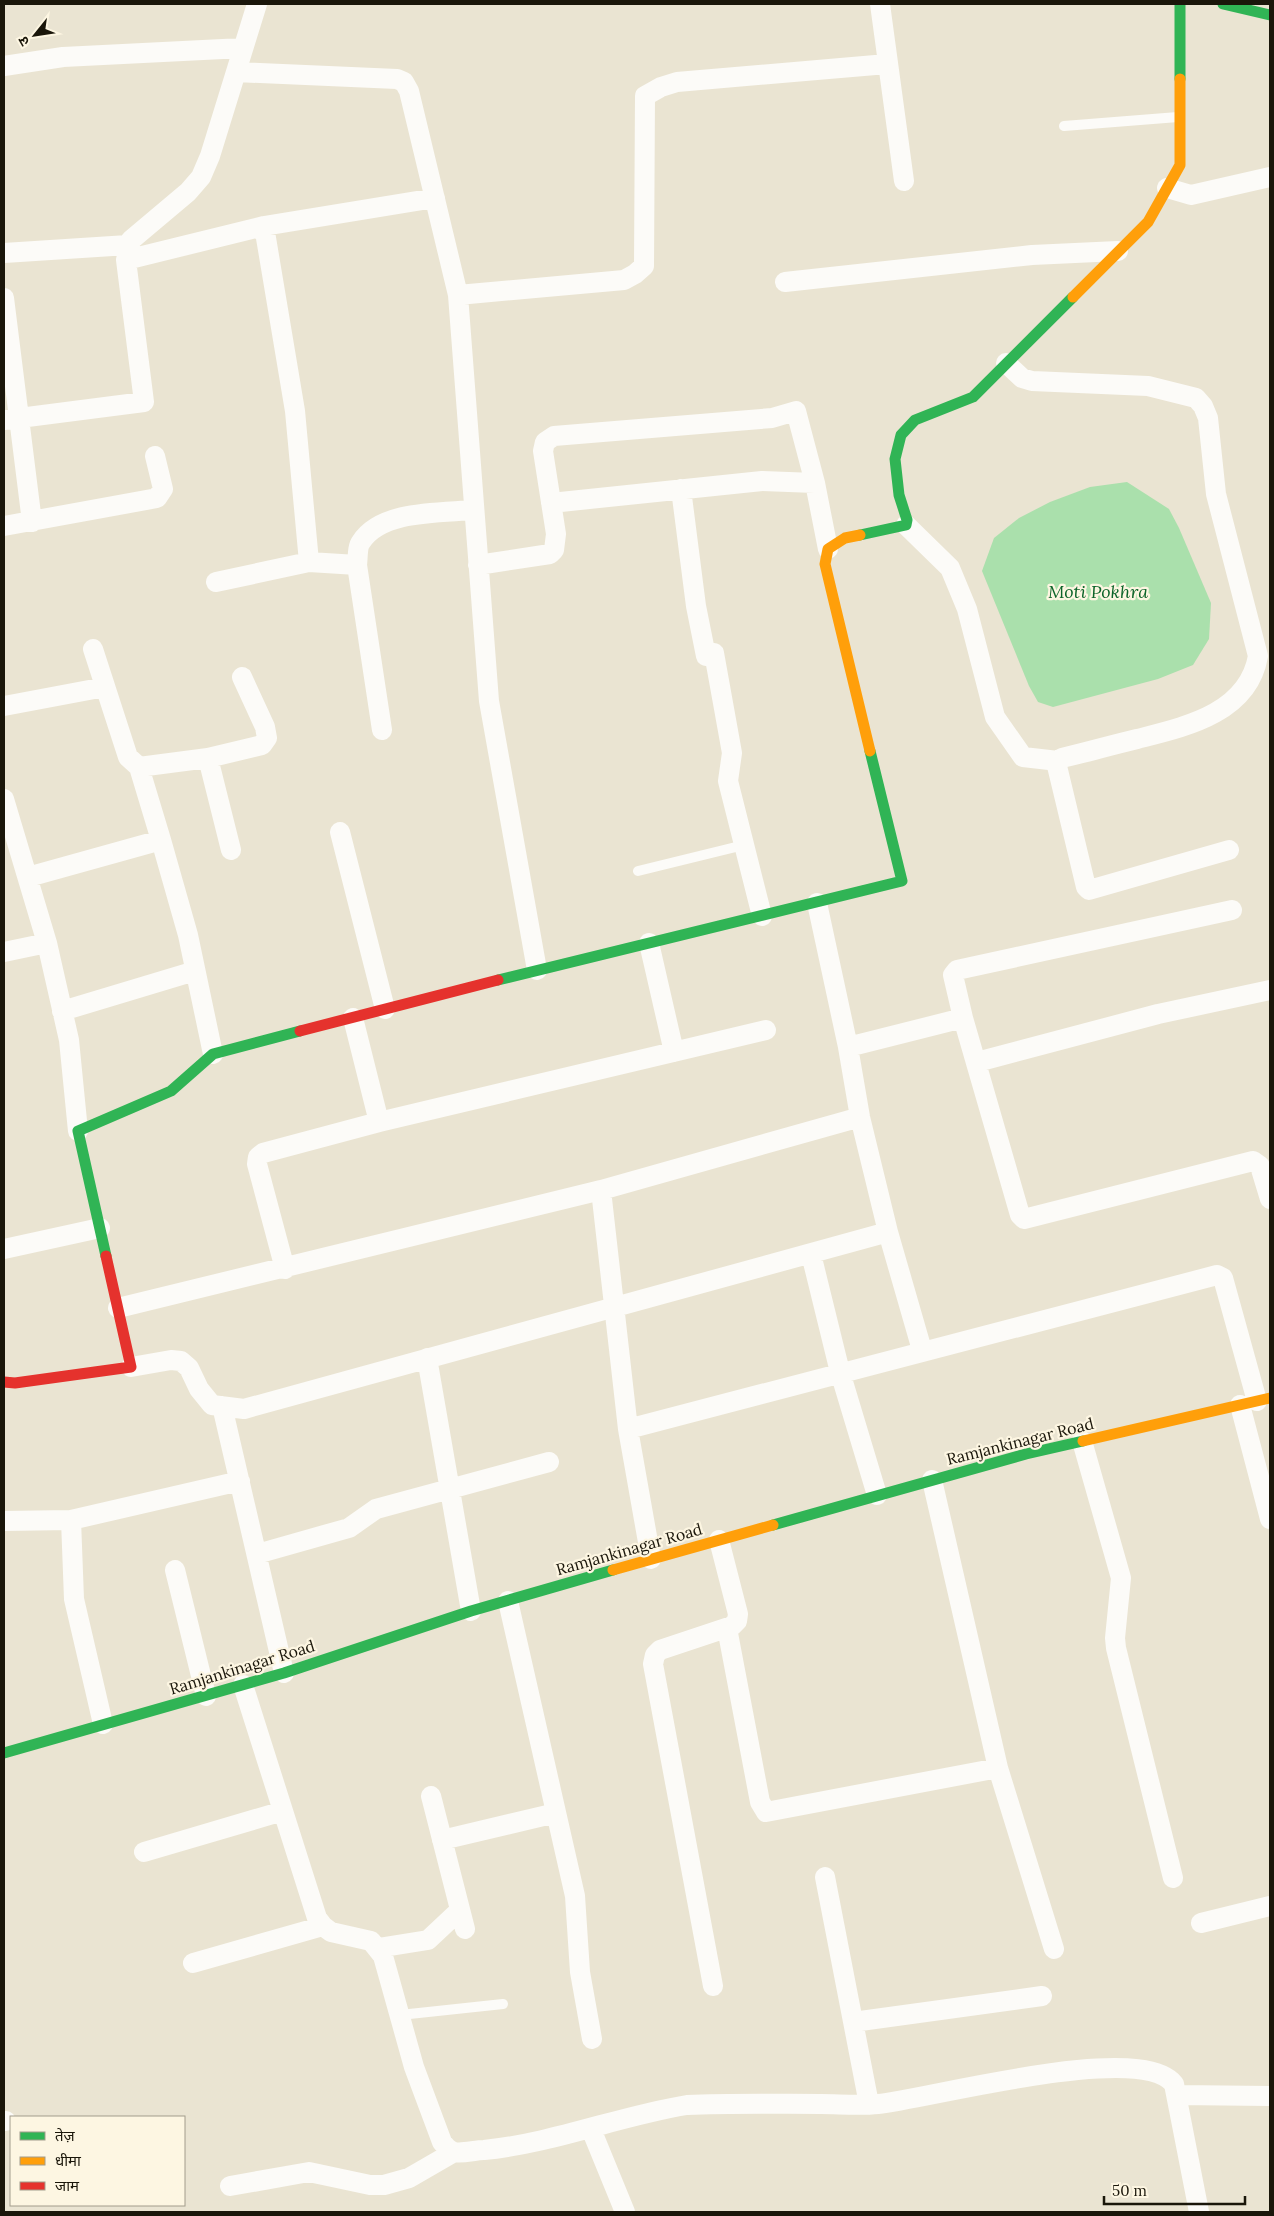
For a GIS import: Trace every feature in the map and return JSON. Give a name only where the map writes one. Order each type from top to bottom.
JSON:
[{"type":"street","points":[[127,252],[201,177],[210,156],[257,4]]},
{"type":"street","points":[[880,4],[904,181]]},
{"type":"street","points":[[906,525],[907,520],[899,495],[895,459],[901,435],[915,420],[973,397],[1148,222],[1180,165],[1180,4]]},
{"type":"street","points":[[1223,4],[1270,14]]},
{"type":"street","points":[[4,66],[63,57],[243,48]]},
{"type":"street","points":[[458,295],[624,280],[644,266],[645,96],[661,87],[677,82],[887,64]]},
{"type":"street","points":[[236,72],[397,79],[404,82],[410,91],[458,295],[489,701],[537,970]]},
{"type":"street","points":[[1167,188],[1191,195],[1270,177]]},
{"type":"street","points":[[4,253],[127,252],[264,226],[435,198]]},
{"type":"street","points":[[264,226],[294,410],[309,562]]},
{"type":"street","points":[[785,282],[1032,255],[1118,251]]},
{"type":"street","points":[[11,419],[144,402],[127,252]]},
{"type":"street","points":[[4,298],[11,419],[32,522]]},
{"type":"street","points":[[906,525],[950,568],[967,609],[996,717],[1023,756],[1058,761],[1195,724],[1216,712],[1238,695],[1250,680],[1258,656],[1216,494],[1208,418],[1203,406],[1196,398],[1148,386],[1032,381],[1022,378],[1006,363]]},
{"type":"street","points":[[78,1131],[171,1091],[213,1054],[537,970],[902,881],[903,876],[826,564],[828,549],[815,483],[796,411],[772,418],[554,436],[545,442],[543,451],[556,534],[552,554],[478,565]]},
{"type":"street","points":[[4,526],[157,498],[163,489],[155,456]]},
{"type":"street","points":[[551,503],[762,481],[815,483]]},
{"type":"street","points":[[681,489],[696,606],[710,654],[732,753],[728,781],[762,916]]},
{"type":"street","points":[[382,730],[357,565],[360,543],[373,530],[395,517],[474,510]]},
{"type":"street","points":[[828,549],[845,538],[906,525]]},
{"type":"street","points":[[216,582],[309,562],[357,565]]},
{"type":"street","points":[[93,649],[128,756],[139,766],[161,840],[188,935],[213,1054]]},
{"type":"street","points":[[139,766],[208,758],[262,745],[267,738],[266,727],[242,677]]},
{"type":"street","points":[[4,706],[106,686]]},
{"type":"street","points":[[208,758],[231,850]]},
{"type":"street","points":[[1058,761],[1057,766],[1079,859],[1086,887],[1089,890],[1229,850]]},
{"type":"street","points":[[4,799],[47,943],[69,1040],[78,1131],[132,1367]]},
{"type":"street","points":[[340,832],[385,1009]]},
{"type":"street","points":[[28,877],[161,840]]},
{"type":"street","points":[[817,903],[848,1047],[860,1117],[888,1232],[922,1350]]},
{"type":"street","points":[[1232,910],[957,970],[953,975],[963,1018],[1020,1215],[1024,1219],[1253,1161],[1260,1166],[1270,1199]]},
{"type":"street","points":[[4,952],[47,943]]},
{"type":"street","points":[[650,943],[674,1052]]},
{"type":"street","points":[[62,1011],[195,971]]},
{"type":"street","points":[[977,1062],[1158,1014],[1270,990]]},
{"type":"street","points":[[353,1018],[378,1122]]},
{"type":"street","points":[[848,1047],[963,1018]]},
{"type":"street","points":[[285,1268],[257,1164],[258,1157],[263,1153],[378,1122],[766,1030]]},
{"type":"street","points":[[118,1308],[600,1190],[860,1117]]},
{"type":"street","points":[[600,1190],[616,1307],[628,1429],[651,1559]]},
{"type":"street","points":[[4,1249],[100,1228]]},
{"type":"street","points":[[4,1382],[15,1384],[171,1360],[181,1362],[189,1368],[199,1388],[212,1405],[244,1410],[888,1232]]},
{"type":"street","points":[[811,1254],[840,1372],[877,1495]]},
{"type":"street","points":[[628,1429],[922,1350],[1221,1275],[1256,1401],[1270,1519]]},
{"type":"street","points":[[427,1358],[471,1611]]},
{"type":"street","name":"Ramjankinagar Road","points":[[4,1753],[284,1674],[471,1611],[877,1495],[1082,1441],[1256,1401]]},
{"type":"street","points":[[222,1406],[284,1674]]},
{"type":"street","points":[[1082,1441],[1121,1578],[1115,1638],[1116,1648],[1173,1878]]},
{"type":"street","points":[[257,1554],[349,1528],[376,1509],[549,1462]]},
{"type":"street","points":[[932,1480],[998,1768],[1054,1949]]},
{"type":"street","points":[[4,1521],[71,1520],[240,1481]]},
{"type":"street","points":[[71,1520],[74,1599],[103,1724]]},
{"type":"street","points":[[713,1986],[653,1664],[655,1656],[660,1650],[727,1628],[737,1622],[738,1614],[719,1540]]},
{"type":"street","points":[[176,1570],[206,1696]]},
{"type":"street","points":[[508,1601],[575,1896],[580,1972],[592,2039]]},
{"type":"street","points":[[727,1628],[760,1802],[766,1812],[998,1768]]},
{"type":"street","points":[[243,1685],[317,1918],[323,1926],[338,1934],[364,1938],[378,1948],[383,1956],[414,2067],[442,2142],[454,2152]]},
{"type":"street","points":[[378,1948],[428,1940],[463,1919],[431,1796]]},
{"type":"street","points":[[144,1852],[283,1811]]},
{"type":"street","points":[[442,1840],[556,1813]]},
{"type":"street","points":[[825,1877],[869,2104]]},
{"type":"street","points":[[1201,1923],[1270,1906]]},
{"type":"street","points":[[193,1963],[323,1926]]},
{"type":"street","points":[[853,2022],[1042,1996]]},
{"type":"street","points":[[230,2186],[309,2172],[384,2185],[409,2178],[454,2152],[500,2148],[590,2129],[668,2108],[688,2105],[869,2104],[1084,2068],[1115,2068],[1161,2074],[1169,2078],[1174,2084],[1199,2212]]},
{"type":"street","points":[[1177,2095],[1270,2096]]},
{"type":"street","points":[[590,2129],[624,2212]]},
{"type":"lane","points":[[1064,126],[1180,117]]},
{"type":"lane","points":[[638,871],[744,845]]},
{"type":"lane","points":[[400,2016],[503,2004]]},
{"type":"water","name":"Moti Pokhra","points":[[1127,482],[1169,509],[1179,528],[1211,603],[1209,639],[1193,665],[1158,679],[1053,707],[1038,702],[1029,686],[982,571],[994,538],[1019,518],[1050,502],[1090,487]]},
{"type":"traffic: fast","points":[[1180,4],[1180,79]]},
{"type":"traffic: fast","points":[[1223,4],[1270,15]]},
{"type":"traffic: fast","points":[[860,535],[906,525],[907,520],[899,495],[895,459],[901,435],[915,420],[973,397],[1073,297]]},
{"type":"traffic: fast","points":[[498,980],[902,881],[870,751]]},
{"type":"traffic: fast","points":[[106,1256],[78,1131],[171,1091],[213,1054],[300,1031]]},
{"type":"traffic: fast","points":[[773,1525],[1026,1454],[1083,1441]]},
{"type":"traffic: fast","points":[[4,1753],[284,1673],[471,1611],[613,1570]]},
{"type":"traffic: slow","points":[[1073,297],[1148,222],[1180,165],[1180,79]]},
{"type":"traffic: slow","points":[[860,535],[845,538],[828,549],[825,564],[870,751]]},
{"type":"traffic: slow","points":[[1083,1441],[1270,1398]]},
{"type":"traffic: slow","points":[[613,1570],[773,1525]]},
{"type":"traffic: jam","points":[[300,1031],[498,980]]},
{"type":"traffic: jam","points":[[4,1382],[15,1383],[131,1367],[106,1256]]}]
